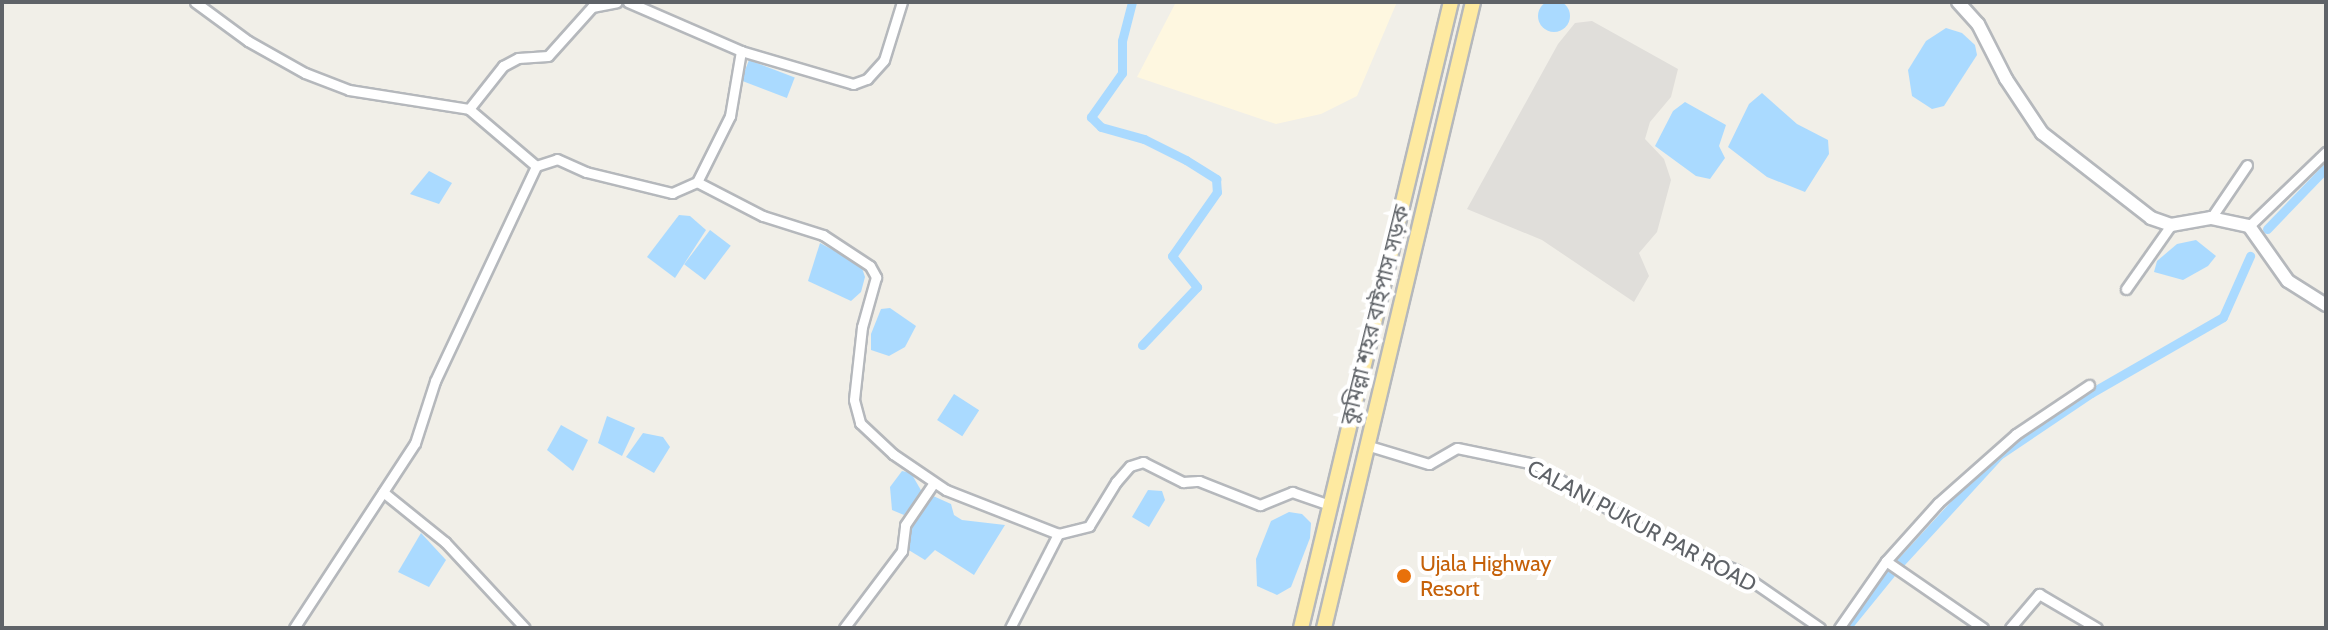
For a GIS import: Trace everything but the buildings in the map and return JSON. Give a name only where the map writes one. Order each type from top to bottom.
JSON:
[{"type":"highway","name":"কুমিল্লা শহর বাইপাস সড়ক","points":[[1301,628],[1451,2]]},
{"type":"highway","points":[[1324,628],[1473,2]]},
{"type":"main road","points":[[1958,2],[1978,24],[2006,79],[2042,133],[2139,210],[2171,225],[2211,218],[2249,226],[2288,281],[2326,305]]},
{"type":"street","points":[[195,2],[248,41],[305,73],[349,90],[469,109],[536,166]]},
{"type":"street","points":[[469,109],[503,66],[518,58],[548,56],[592,7],[617,2]]},
{"type":"street","points":[[628,2],[741,51],[853,84],[867,79],[884,60],[902,2]]},
{"type":"street","points":[[697,182],[730,116],[741,51]]},
{"type":"street","points":[[2249,226],[2326,152]]},
{"type":"street","points":[[294,628],[415,443],[435,381],[536,166],[557,159],[586,172],[672,193],[690,181],[697,182],[763,216],[823,235],[870,266],[876,277],[862,327],[854,400],[860,423],[933,484],[1058,534],[1089,526],[1116,482],[1130,466],[1143,462],[1183,482],[1199,481],[1260,505],[1292,492],[1329,505]]},
{"type":"street","points":[[2211,218],[2247,165]]},
{"type":"street","points":[[2126,289],[2171,225]]},
{"type":"street","points":[[1839,628],[1886,561],[1938,503],[2016,434],[2089,385]]},
{"type":"street","name":"CALANI PUKUR PAR ROAD","points":[[1366,445],[1429,464],[1457,448],[1534,464],[1652,535],[1736,570],[1820,628]]},
{"type":"street","points":[[844,628],[902,551],[905,525],[933,484]]},
{"type":"street","points":[[383,492],[445,542],[525,628]]},
{"type":"street","points":[[1010,628],[1058,534]]},
{"type":"street","points":[[1886,561],[1983,628]]},
{"type":"street","points":[[2010,628],[2039,594],[2097,628]]},
{"type":"shaded area","points":[[1176,2],[1397,2],[1357,96],[1321,114],[1276,124],[1137,77]]},
{"type":"shaded area","points":[[1592,21],[1678,69],[1671,97],[1650,122],[1645,139],[1664,159],[1671,180],[1657,232],[1639,253],[1649,276],[1634,302],[1542,240],[1467,209],[1558,44],[1575,23]]},
{"type":"water","points":[[1554,0],[1565,5],[1570,16],[1565,27],[1554,32],[1543,27],[1538,16],[1543,5]]},
{"type":"water","points":[[1946,28],[1962,33],[1975,45],[1977,55],[1944,106],[1932,109],[1912,96],[1908,70],[1926,41]]},
{"type":"water","points":[[749,60],[795,78],[787,98],[741,81]]},
{"type":"water","points":[[1762,93],[1797,124],[1828,140],[1829,154],[1805,192],[1767,177],[1728,147],[1749,104]]},
{"type":"water","points":[[1685,102],[1726,125],[1719,146],[1725,158],[1710,179],[1696,176],[1655,146],[1673,111]]},
{"type":"water","points":[[429,171],[452,183],[439,204],[410,194]]},
{"type":"water","points":[[679,215],[690,216],[706,230],[675,278],[647,257]]},
{"type":"water","points":[[710,230],[731,246],[705,280],[684,264]]},
{"type":"water","points":[[2196,240],[2216,256],[2208,266],[2183,280],[2154,272],[2157,261],[2177,244]]},
{"type":"water","points":[[820,243],[861,265],[865,277],[861,292],[851,301],[808,281]]},
{"type":"water","points":[[890,308],[916,326],[905,347],[889,356],[871,350],[871,334],[881,309]]},
{"type":"water","points":[[954,394],[979,410],[962,436],[937,420]]},
{"type":"water","points":[[607,416],[635,428],[622,456],[598,443]]},
{"type":"water","points":[[561,425],[588,440],[573,471],[547,450]]},
{"type":"water","points":[[643,433],[663,437],[670,447],[654,473],[626,457]]},
{"type":"water","points":[[902,471],[911,473],[922,492],[904,515],[892,510],[890,487]]},
{"type":"water","points":[[1148,490],[1162,491],[1165,500],[1149,527],[1132,517]]},
{"type":"water","points":[[931,495],[951,504],[954,515],[962,520],[1005,525],[974,575],[935,550],[925,560],[907,549],[914,518]]},
{"type":"water","points":[[1289,512],[1302,514],[1311,523],[1310,538],[1291,587],[1277,595],[1257,586],[1256,559],[1271,521]]},
{"type":"water","points":[[421,533],[446,560],[429,587],[398,572]]},
{"type":"waterway","points":[[1132,2],[1122,41],[1122,73],[1091,117],[1101,127],[1144,139],[1186,160],[1216,179],[1217,192],[1172,256],[1197,287],[1142,345]]},
{"type":"waterway","points":[[2267,229],[2326,168]]},
{"type":"waterway","points":[[1898,565],[1999,455],[2091,393],[2223,317],[2250,256]]},
{"type":"waterway","points":[[1846,628],[1890,574]]},
{"type":"place","name":"Ujala Highway Resort","points":[[1404,576]]}]
